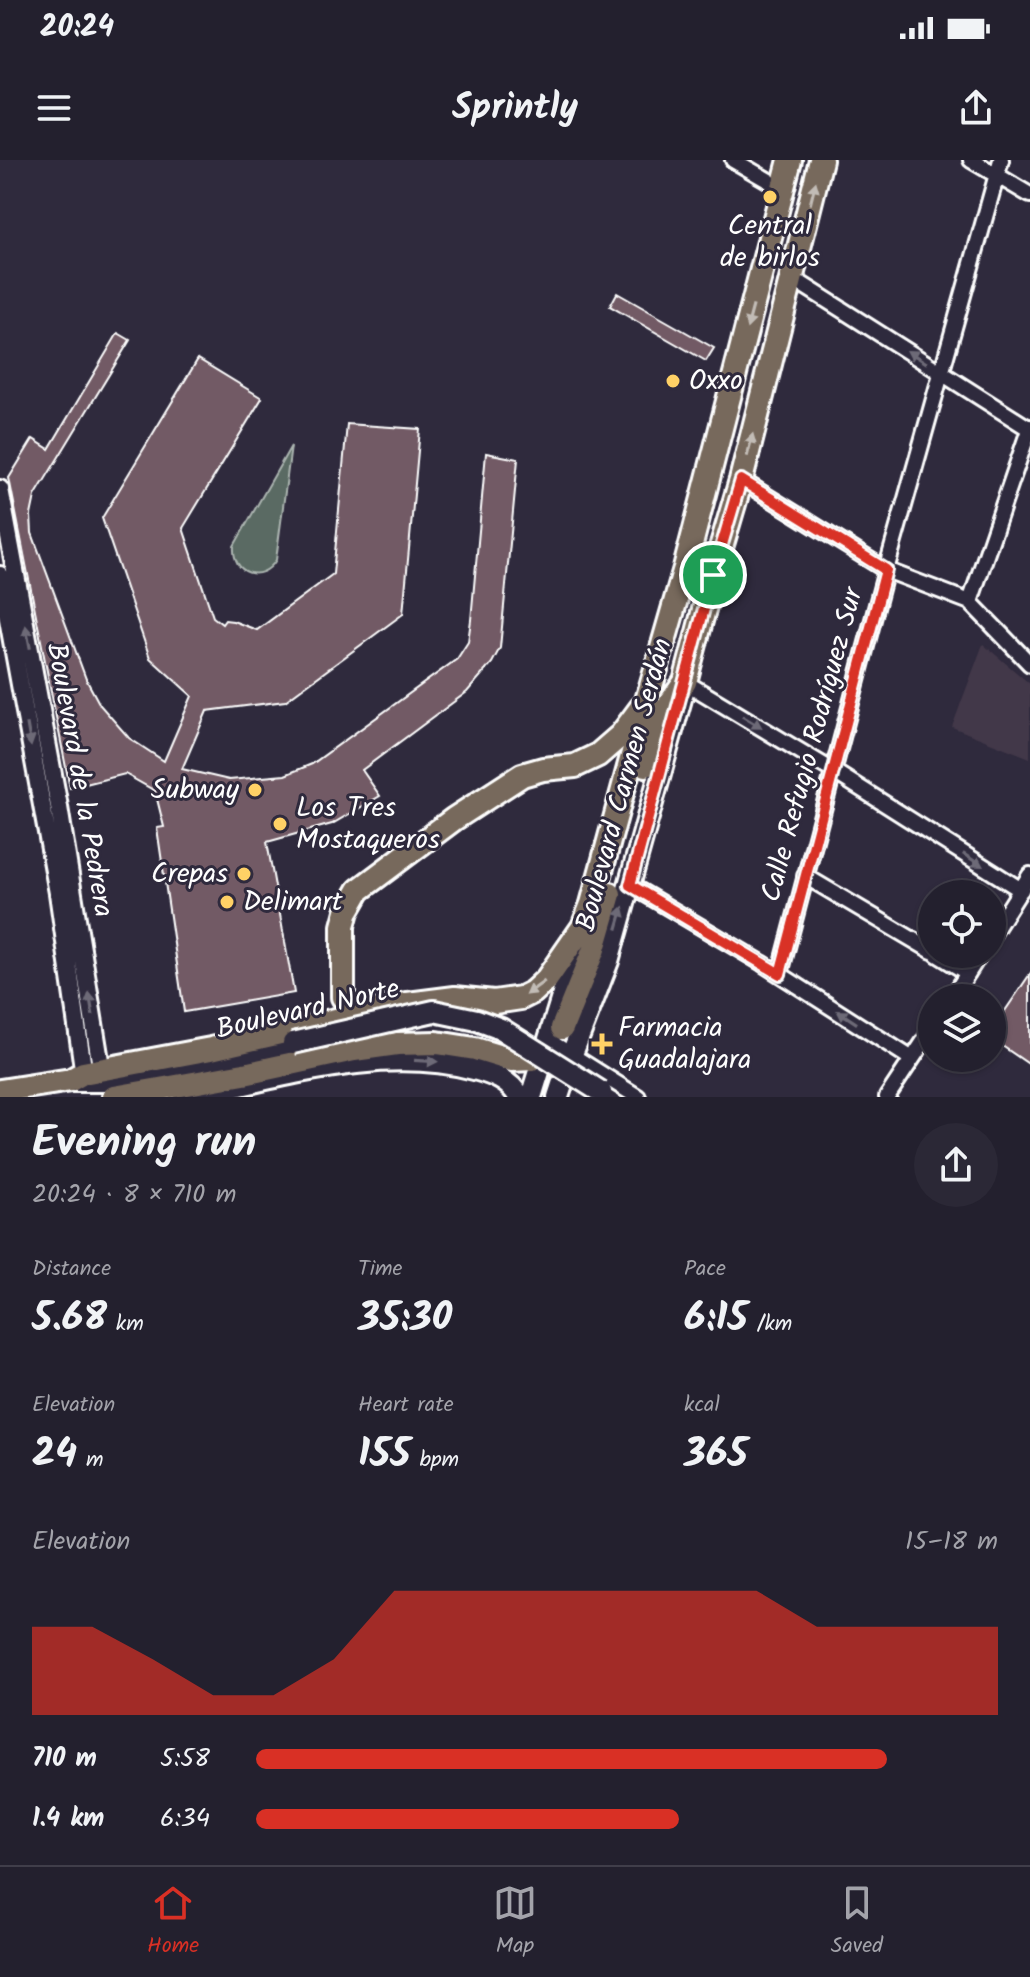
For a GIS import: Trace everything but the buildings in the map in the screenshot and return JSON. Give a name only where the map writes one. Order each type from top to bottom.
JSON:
[{"type":"main road","name":"Boulevard Carmen Serdán","points":[[527,1082],[556,1035],[583,927],[685,568],[790,160]]},
{"type":"main road","name":"Boulevard Carmen Serdán","points":[[558,1097],[608,961],[630,885],[741,480],[821,160]]},
{"type":"main road","points":[[685,568],[713,575]]},
{"type":"main road","points":[[556,1035],[594,949],[653,739],[664,712],[685,682]]},
{"type":"main road","points":[[343,997],[343,926],[347,911],[359,890],[454,819],[522,775],[575,766],[598,755],[621,735],[648,697]]},
{"type":"main road","points":[[93,1080],[400,1005],[455,998],[494,1002],[521,998],[547,979],[583,927]]},
{"type":"main road","name":"Boulevard Norte","points":[[0,1091],[211,1063],[434,1011],[477,1020],[501,1029],[605,1095]]},
{"type":"main road","name":"Boulevard Norte","points":[[93,1080],[244,1074],[388,1040],[461,1046],[518,1061],[527,1082]]},
{"type":"main road","points":[[184,1097],[327,1067],[394,1060],[457,1064],[503,1079],[514,1087],[527,1082]]},
{"type":"street","points":[[733,160],[783,189]]},
{"type":"street","points":[[971,160],[1030,195]]},
{"type":"street","name":"Calle Refugio Rodríguez Sur","points":[[780,974],[886,570],[1001,160]]},
{"type":"street","points":[[792,278],[1030,428],[970,602]]},
{"type":"street","points":[[741,480],[886,570],[970,602],[1030,664]]},
{"type":"street","name":"Boulevard de la Pedrera","points":[[0,489],[58,801],[93,1080]]},
{"type":"street","name":"Boulevard de la Pedrera","points":[[0,575],[93,1080]]},
{"type":"street","points":[[685,682],[1021,890]]},
{"type":"street","points":[[1006,913],[1030,875]]},
{"type":"street","points":[[805,876],[918,943]]},
{"type":"street","points":[[630,885],[780,974],[912,1059]]},
{"type":"street","points":[[960,968],[968,973]]},
{"type":"street","points":[[961,984],[971,968]]},
{"type":"street","points":[[556,1035],[572,1054],[638,1097]]},
{"type":"street","points":[[887,1097],[918,1050]]},
{"type":"shaded area","points":[[983,644],[1030,684],[1030,758],[952,727]]},
{"type":"green space","points":[[291,446],[276,560],[263,572],[249,572],[238,563],[234,546]]},
{"type":"tunnel","points":[[525,1077],[559,1097]]},
{"type":"place","name":"Central de birlos","points":[[770,197]]},
{"type":"place","name":"Oxxo","points":[[673,381]]},
{"type":"place","name":"Subway","points":[[255,790]]},
{"type":"place","name":"Los Tres Mostaqueros","points":[[280,824]]},
{"type":"place","name":"Crepas","points":[[244,874]]},
{"type":"place","name":"Delimart","points":[[227,902]]},
{"type":"place","name":"Farmacia Guadalajara","points":[[602,1044]]},
{"type":"route","points":[[741,480],[886,570],[780,974],[630,885],[713,575],[741,480]]}]
